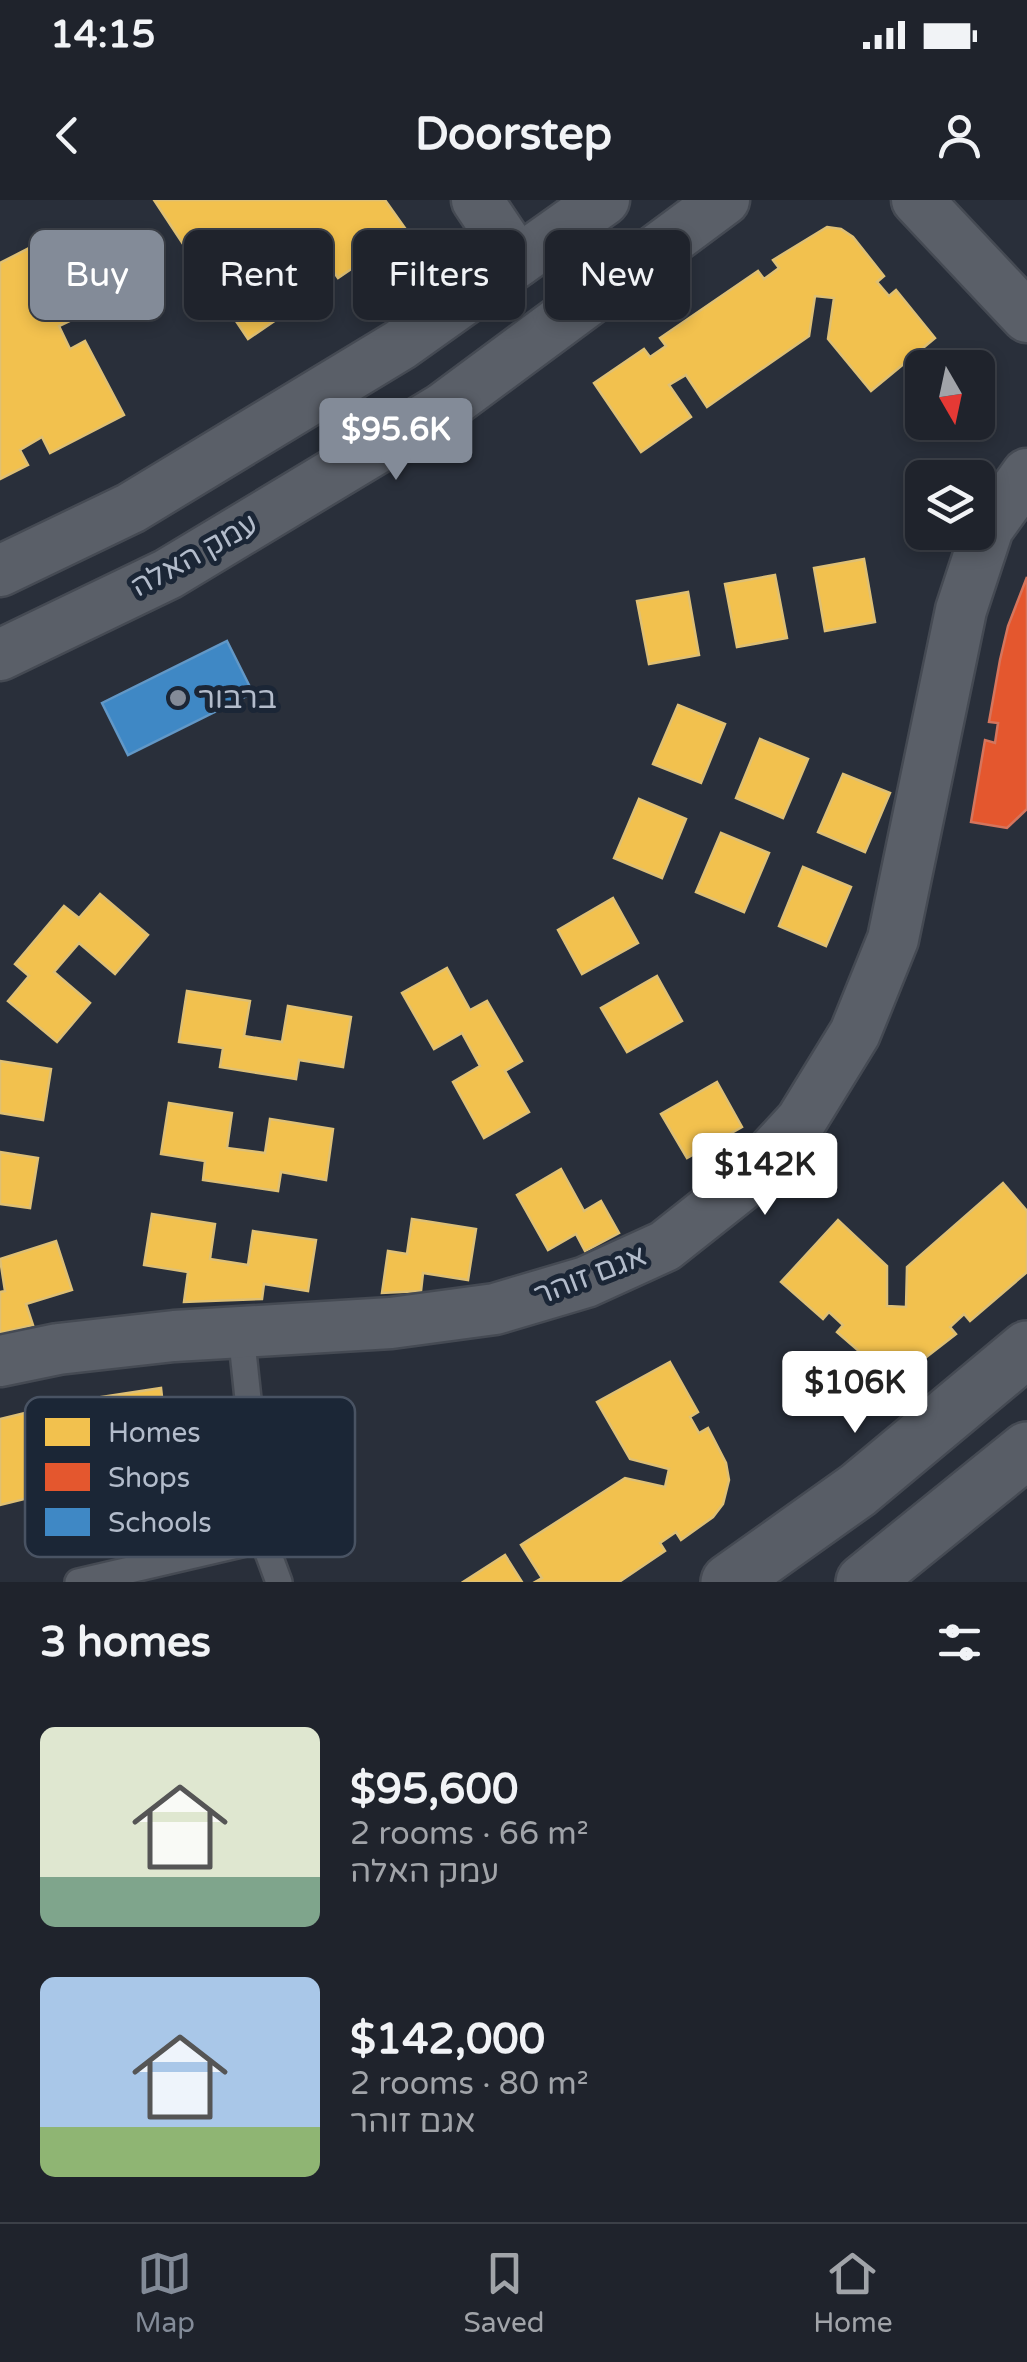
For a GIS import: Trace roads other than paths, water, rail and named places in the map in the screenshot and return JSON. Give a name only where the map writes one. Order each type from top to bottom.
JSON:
[{"type":"main road","points":[[729,1582],[858,1490],[1027,1349]]},
{"type":"main road","points":[[864,1582],[1027,1450]]},
{"type":"street","points":[[477,200],[497,230]]},
{"type":"street","points":[[525,256],[604,200]]},
{"type":"street","name":"עמק האלה","points":[[0,655],[168,574],[442,408],[724,200]]},
{"type":"street","points":[[917,200],[1027,317]]},
{"type":"street","points":[[0,571],[132,508],[435,320]]},
{"type":"street","name":"אגם זוהר","points":[[0,1361],[58,1349],[391,1323],[495,1309],[586,1282],[665,1246],[742,1185],[800,1121],[856,1033],[892,938],[961,610],[988,528],[1027,474]]},
{"type":"lane","points":[[241,1333],[248,1397]]},
{"type":"lane","points":[[78,1582],[186,1557]]},
{"type":"lane","points":[[269,1557],[278,1582]]},
{"type":"place","name":"ברבור","points":[[178,698]]}]
